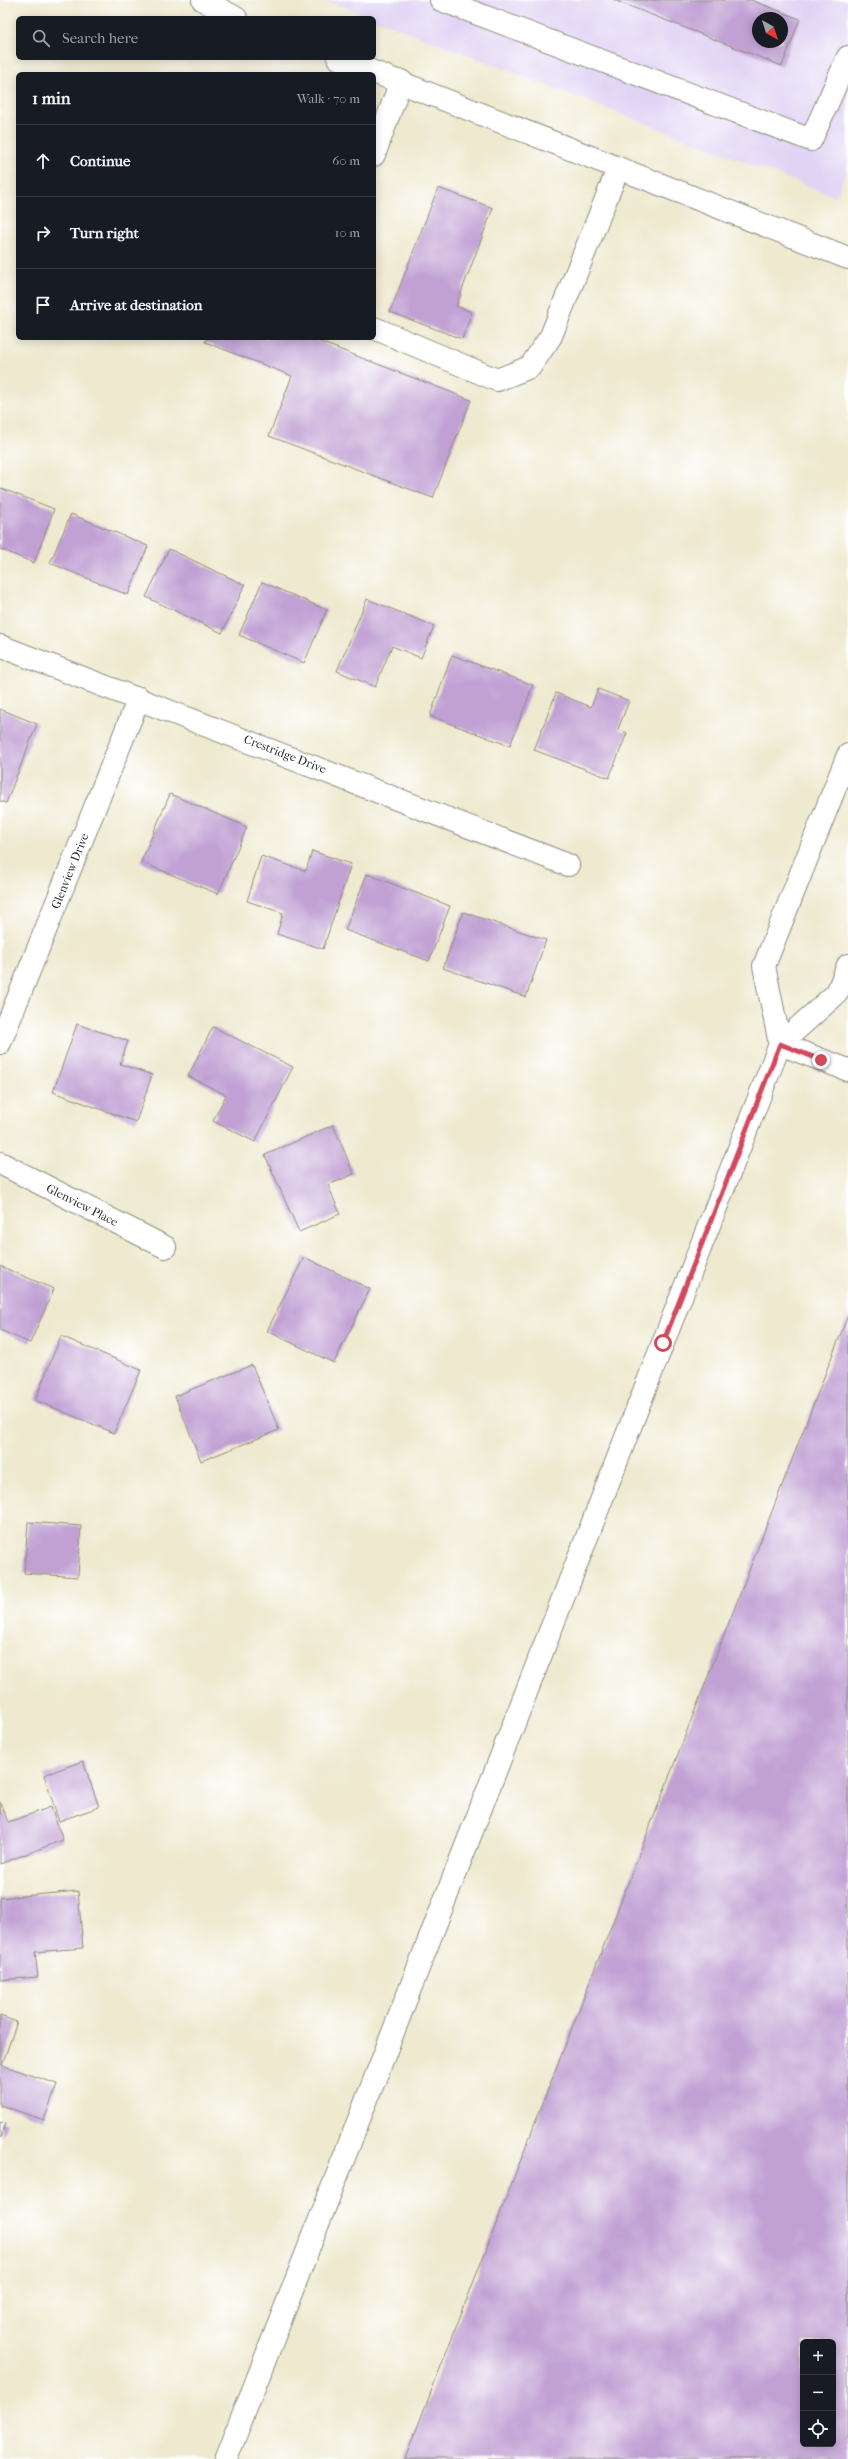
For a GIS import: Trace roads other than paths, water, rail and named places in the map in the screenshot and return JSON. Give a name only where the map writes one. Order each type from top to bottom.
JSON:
[{"type":"street","points":[[203,0],[232,16]]},
{"type":"street","points":[[441,0],[811,140],[848,56]]},
{"type":"street","points":[[343,60],[401,81],[618,169],[848,258]]},
{"type":"street","points":[[376,150],[401,81]]},
{"type":"street","points":[[376,329],[497,380],[530,367],[551,336],[618,169]]},
{"type":"street","name":"Crestridge Drive","points":[[0,646],[139,698],[568,865]]},
{"type":"street","name":"Glenview Drive","points":[[0,1043],[139,698]]},
{"type":"street","points":[[780,1044],[764,966],[848,755]]},
{"type":"street","points":[[226,2459],[780,1044],[837,993],[848,966]]},
{"type":"street","points":[[780,1044],[848,1070]]},
{"type":"street","name":"Glenview Place","points":[[0,1163],[165,1247]]}]
